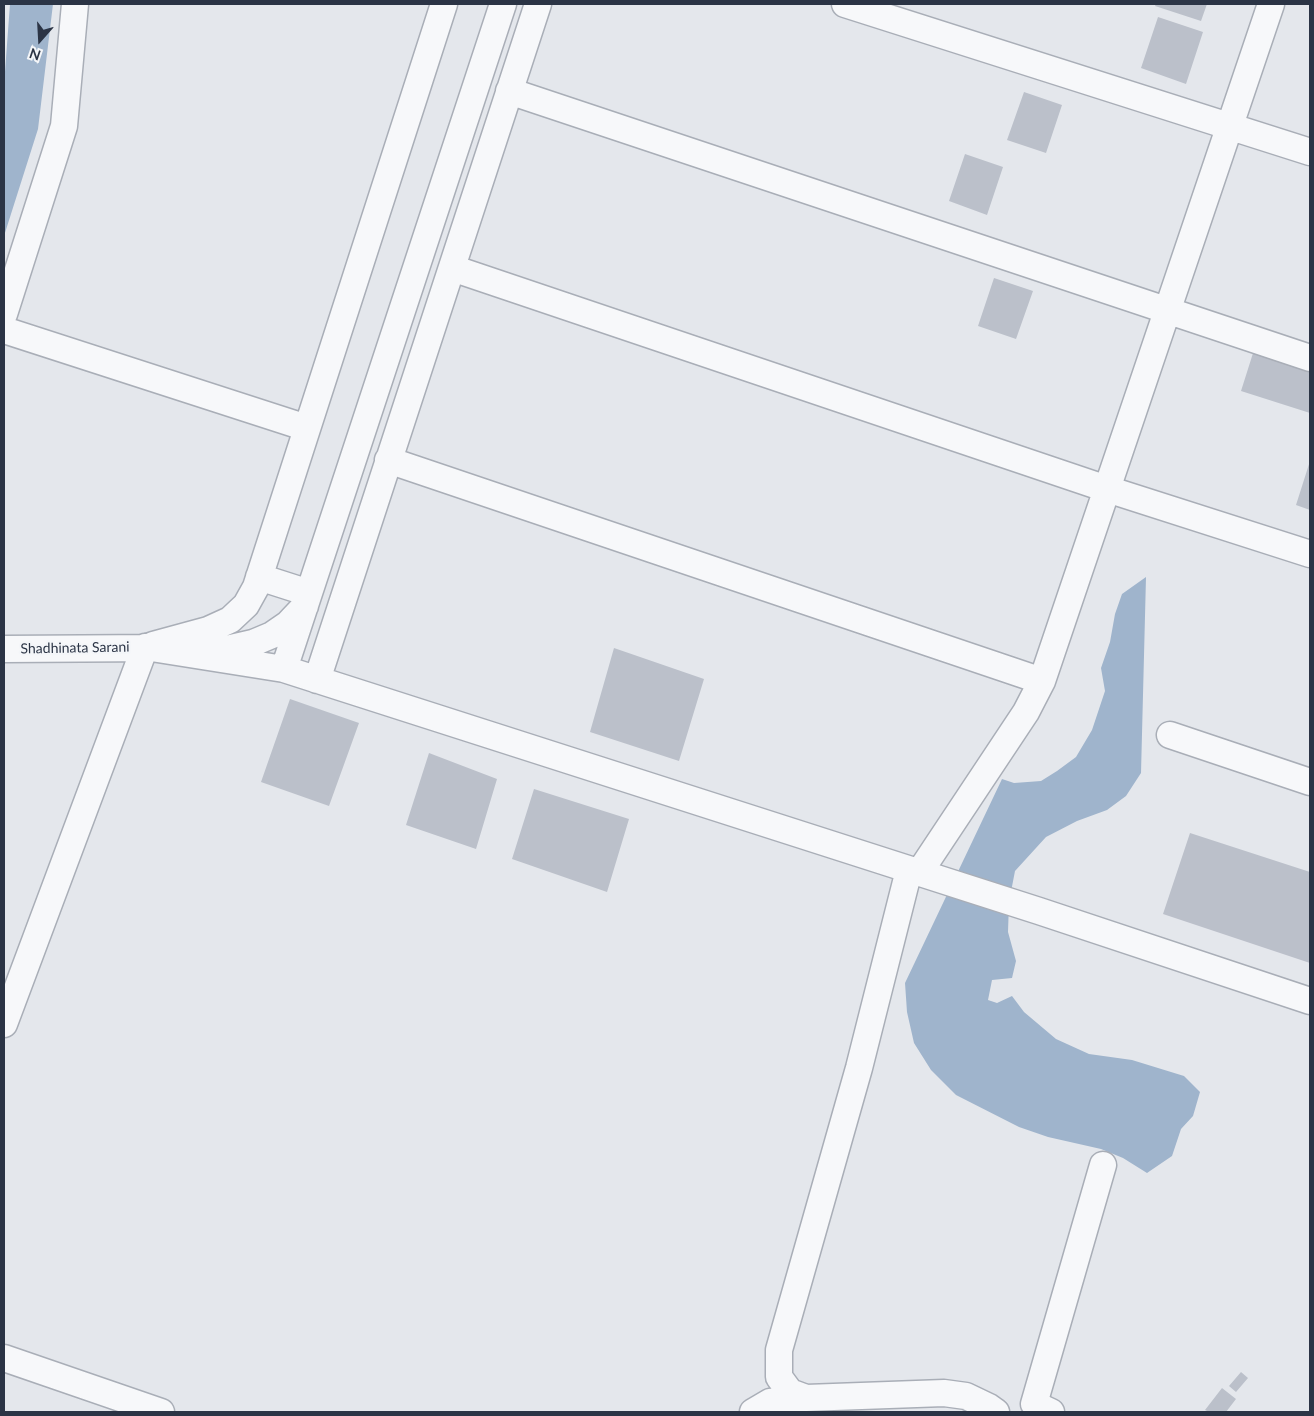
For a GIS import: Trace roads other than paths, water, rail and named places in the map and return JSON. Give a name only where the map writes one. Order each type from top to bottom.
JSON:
[{"type":"street","points":[[4,314],[64,126],[75,4]]},
{"type":"street","points":[[145,648],[208,630],[230,620],[246,605],[259,577],[444,4]]},
{"type":"street","points":[[284,669],[503,4]]},
{"type":"street","points":[[317,680],[538,4]]},
{"type":"street","points":[[845,4],[1310,152]]},
{"type":"street","points":[[806,1398],[790,1392],[779,1377],[779,1350],[858,1068],[919,873],[1026,712],[1042,681],[1231,127],[1271,4]]},
{"type":"street","points":[[509,91],[1310,358]]},
{"type":"street","points":[[452,268],[1107,489],[1310,554]]},
{"type":"street","points":[[4,330],[307,428]]},
{"type":"street","points":[[388,460],[1042,681]]},
{"type":"street","points":[[259,577],[307,600]]},
{"type":"street","points":[[145,648],[198,651],[227,649],[253,644],[272,635],[288,624],[307,600]]},
{"type":"street","points":[[145,648],[284,669],[1039,911],[1310,1001]]},
{"type":"street","points":[[4,1024],[145,648]]},
{"type":"street","name":"Shadhinata Sarani","points":[[4,649],[145,648]]},
{"type":"street","points":[[1170,735],[1310,782]]},
{"type":"street","points":[[1051,1412],[1034,1404],[1103,1165]]},
{"type":"street","points":[[4,1358],[160,1412]]},
{"type":"street","points":[[753,1412],[770,1402],[806,1398],[944,1393],[966,1396],[996,1412]]},
{"type":"water","points":[[10,4],[53,4],[38,129],[4,236],[4,85]]},
{"type":"water","points":[[1146,577],[1141,773],[1126,796],[1107,810],[1077,821],[1046,837],[1015,871],[1009,902],[1008,932],[1016,961],[1012,978],[992,980],[988,1000],[997,1003],[1012,996],[1024,1012],[1056,1039],[1089,1054],[1132,1060],[1184,1076],[1200,1092],[1193,1116],[1181,1129],[1172,1156],[1147,1173],[1123,1158],[1101,1149],[1048,1137],[1019,1127],[956,1095],[931,1070],[914,1043],[907,1012],[905,983],[1002,779],[1014,783],[1041,781],[1076,757],[1092,730],[1105,691],[1101,668],[1110,642],[1115,614],[1122,594]]}]
